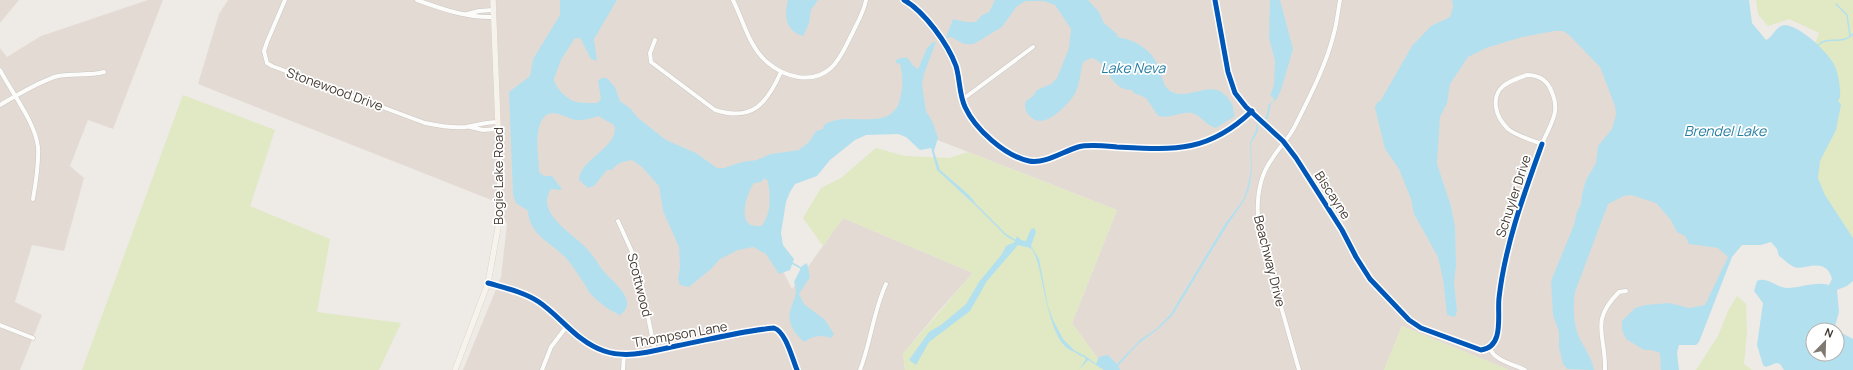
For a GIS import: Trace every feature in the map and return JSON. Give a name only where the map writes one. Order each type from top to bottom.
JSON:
[{"type":"main road","name":"Bogie Lake Road","points":[[455,370],[488,283],[494,256],[499,217],[498,122],[493,0]]},
{"type":"street","name":"Stonewood Drive","points":[[285,0],[264,51],[267,63],[425,123],[441,127],[468,126],[483,122],[498,122]]},
{"type":"street","points":[[417,0],[454,12],[479,18],[494,17]]},
{"type":"street","points":[[733,0],[758,53],[767,62],[781,72],[808,78],[821,75],[831,69],[838,60],[859,19],[866,0]]},
{"type":"street","points":[[904,0],[918,10],[939,36],[950,53],[956,67],[963,99],[976,125],[987,136],[1018,157],[1030,161],[1042,160],[1085,146],[1158,150],[1194,146],[1210,142],[1252,111]]},
{"type":"street","name":"Biscayne","points":[[1215,0],[1228,72],[1235,93],[1285,144],[1313,183],[1342,230],[1362,268],[1400,313],[1421,328],[1481,350],[1490,348]]},
{"type":"street","name":"Beachway Drive","points":[[1299,370],[1259,230],[1257,207],[1258,195],[1267,166],[1285,144],[1296,125],[1329,49],[1334,33],[1340,0]]},
{"type":"street","points":[[466,14],[493,10]]},
{"type":"street","points":[[655,40],[650,53],[651,62],[715,110],[725,113],[733,115],[744,113],[758,107],[770,95],[781,72]]},
{"type":"street","points":[[963,99],[1033,47]]},
{"type":"street","points":[[0,70],[30,123],[36,139],[38,163],[33,199]]},
{"type":"street","points":[[0,105],[42,82],[57,76],[93,75],[104,72]]},
{"type":"street","name":"Schuyler Drive","points":[[1490,348],[1495,342],[1498,334],[1499,298],[1510,241],[1542,144],[1554,119],[1556,108],[1555,98],[1548,84],[1544,80],[1534,75],[1526,75],[1504,85],[1497,92],[1495,100],[1496,112],[1501,121],[1509,129],[1542,144]]},
{"type":"street","name":"Stonewood Drive","points":[[468,126],[483,130],[498,129]]},
{"type":"street","name":"Scottwood","points":[[618,221],[637,263],[655,350]]},
{"type":"street","name":"Thompson Lane","points":[[488,283],[528,296],[551,311],[578,336],[592,346],[604,351],[624,354],[655,350],[774,328],[781,331],[784,336],[797,370]]},
{"type":"street","points":[[860,370],[866,355],[875,311],[886,284]]},
{"type":"street","points":[[1605,370],[1601,317],[1608,303],[1619,292],[1626,291]]},
{"type":"street","points":[[0,325],[33,338]]},
{"type":"street","points":[[542,370],[551,348],[567,326]]},
{"type":"street","points":[[1490,348],[1491,352],[1495,356],[1525,370]]},
{"type":"street","points":[[623,370],[624,354]]},
{"type":"shaded area","points":[[0,0],[19,0],[0,23]]},
{"type":"shaded area","points":[[148,0],[163,0],[113,129],[88,120],[70,166],[84,178],[64,251],[32,245],[15,302],[42,315],[20,370],[0,370],[0,48],[7,57],[41,36]]},
{"type":"shaded area","points":[[228,0],[1615,0],[1744,231],[1706,313],[1665,323],[1670,370],[1509,370],[1402,326],[1384,370],[1106,370],[1072,323],[1117,210],[894,123],[834,140],[786,171],[765,235],[792,289],[843,218],[973,273],[903,354],[905,370],[463,370],[501,277],[507,224],[494,201],[198,84],[219,14]]},
{"type":"green space","points":[[1756,0],[1853,0],[1853,273],[1744,231],[1819,33],[1789,19],[1768,26],[1758,14]]},
{"type":"green space","points":[[183,95],[275,130],[250,206],[330,239],[317,312],[401,323],[379,370],[82,370]]},
{"type":"green space","points":[[876,148],[905,156],[949,158],[968,152],[1117,210],[1072,323],[1106,370],[905,370],[903,354],[973,273],[843,218],[823,246],[803,218],[821,188],[841,178]]},
{"type":"green space","points":[[1737,296],[1746,304],[1747,332],[1744,364],[1752,370],[1696,370],[1718,336],[1728,311]]},
{"type":"green space","points":[[1402,326],[1509,370],[1384,370]]},
{"type":"water","points":[[560,0],[617,0],[594,39],[597,61],[591,59],[580,38],[575,38],[561,60],[554,79],[561,92],[573,101],[582,103],[597,103],[601,99],[598,81],[602,78],[607,78],[615,87],[620,101],[631,109],[637,117],[666,140],[696,153],[717,168],[724,168],[742,162],[757,160],[771,154],[799,150],[809,142],[816,131],[823,129],[824,125],[834,121],[845,119],[880,118],[890,115],[897,107],[902,86],[901,68],[900,64],[896,63],[896,60],[907,58],[914,67],[918,69],[927,48],[933,42],[936,42],[924,74],[922,84],[926,111],[932,121],[938,138],[934,151],[940,170],[969,195],[976,204],[975,205],[937,170],[931,148],[920,150],[906,137],[898,134],[866,135],[855,140],[830,160],[817,176],[795,184],[790,192],[786,202],[781,233],[783,245],[794,259],[790,270],[779,274],[766,254],[753,247],[738,250],[720,259],[711,269],[689,287],[680,285],[678,279],[680,267],[679,247],[663,211],[659,186],[642,167],[632,160],[621,163],[616,165],[612,170],[607,170],[594,186],[588,188],[579,180],[585,166],[611,140],[614,133],[614,125],[598,116],[576,120],[559,114],[548,114],[543,118],[538,132],[539,172],[544,176],[552,176],[562,189],[551,189],[547,197],[548,205],[556,220],[588,250],[605,273],[626,297],[627,304],[625,310],[619,316],[619,314],[610,310],[590,293],[566,258],[542,238],[532,226],[528,211],[516,203],[513,195],[509,92],[530,76],[533,59],[560,15]],"holes":[[[764,178],[768,181],[770,198],[769,211],[761,226],[751,225],[747,222],[745,217],[745,205],[749,192],[754,183],[761,182]]]},
{"type":"water","points":[[788,0],[818,0],[811,10],[809,24],[803,36],[792,30],[787,22],[786,11]]},
{"type":"water","name":"Lake Neva","points":[[995,0],[1088,0],[1099,12],[1104,23],[1117,34],[1117,37],[1138,44],[1149,52],[1157,64],[1164,84],[1169,90],[1182,94],[1212,89],[1219,91],[1230,101],[1233,106],[1235,116],[1216,128],[1212,127],[1192,113],[1183,113],[1167,117],[1158,116],[1146,98],[1134,93],[1132,90],[1124,89],[1118,86],[1102,65],[1091,58],[1083,62],[1077,90],[1068,102],[1052,117],[1040,121],[1034,120],[1026,110],[1026,101],[1033,96],[1037,90],[1051,84],[1057,78],[1069,48],[1071,29],[1055,5],[1044,1],[1026,1],[1017,6],[1002,27],[974,44],[964,44],[951,37],[946,37],[953,19],[966,22],[976,22],[982,15],[989,12]]},
{"type":"water","points":[[1270,0],[1280,0],[1293,49],[1281,90],[1276,100],[1271,104],[1268,118],[1258,124],[1258,132],[1251,143],[1252,170],[1249,189],[1244,201],[1228,224],[1172,316],[1157,330],[1138,344],[1118,366],[1120,370],[1104,370],[1088,360],[1079,370],[1086,359],[1083,356],[1084,355],[1096,364],[1099,357],[1108,355],[1117,364],[1140,340],[1156,329],[1170,315],[1225,224],[1243,200],[1251,170],[1250,142],[1256,131],[1257,123],[1266,117],[1269,104],[1274,101],[1273,97],[1270,96],[1274,85],[1275,61],[1269,38]]},
{"type":"water","name":"Brendel Lake","points":[[1452,0],[1749,0],[1752,23],[1766,40],[1779,27],[1786,25],[1799,30],[1818,45],[1834,64],[1839,84],[1840,98],[1838,100],[1841,105],[1836,130],[1820,161],[1818,178],[1825,195],[1853,238],[1853,281],[1847,286],[1837,290],[1839,312],[1836,322],[1805,322],[1805,362],[1845,362],[1845,335],[1853,339],[1853,370],[1784,370],[1780,364],[1776,363],[1766,367],[1763,365],[1757,345],[1763,303],[1754,291],[1757,281],[1764,280],[1783,287],[1792,288],[1813,284],[1829,285],[1832,279],[1829,272],[1820,266],[1798,268],[1792,266],[1779,256],[1777,249],[1771,242],[1761,245],[1742,245],[1732,257],[1699,342],[1696,345],[1679,345],[1677,353],[1679,370],[1661,370],[1660,353],[1652,350],[1644,350],[1626,339],[1622,330],[1622,321],[1635,308],[1645,305],[1670,303],[1689,308],[1705,305],[1728,257],[1718,248],[1689,244],[1685,236],[1677,232],[1670,219],[1656,203],[1631,195],[1624,196],[1608,204],[1575,292],[1574,309],[1576,328],[1594,370],[1567,369],[1563,364],[1559,348],[1559,332],[1553,315],[1551,281],[1574,225],[1577,212],[1581,204],[1586,180],[1596,163],[1598,146],[1612,129],[1616,115],[1615,106],[1600,67],[1569,35],[1563,31],[1554,31],[1522,37],[1486,48],[1468,57],[1450,84],[1447,103],[1440,117],[1437,164],[1451,206],[1455,227],[1456,265],[1454,283],[1457,311],[1455,317],[1447,315],[1443,279],[1438,257],[1414,214],[1411,199],[1399,169],[1385,149],[1375,108],[1412,46],[1431,26],[1450,17],[1453,7]]},
{"type":"water","points":[[1034,228],[1036,232],[1031,246],[1039,259],[1048,306],[1053,320],[1063,339],[1076,352],[1065,346],[1057,335],[1046,301],[1035,254],[1030,248],[1018,245],[987,281],[970,311],[929,342],[916,365],[909,360],[929,332],[941,325],[966,304],[979,282],[1002,254],[1006,246],[1015,242],[1017,236],[1021,240],[1026,241],[1031,229]]},
{"type":"water","points":[[807,263],[810,277],[799,294],[804,304],[825,320],[834,334],[831,338],[817,336],[804,342],[795,332],[790,316],[796,289],[794,282],[802,266]]},
{"type":"waterway","points":[[1836,4],[1847,15],[1850,36]]},
{"type":"waterway","points":[[1818,45],[1826,41],[1849,38],[1853,34]]},
{"type":"waterway","points":[[976,205],[1006,235],[1016,241]]},
{"type":"waterway","points":[[792,263],[801,268]]},
{"type":"waterway","points":[[1076,352],[1083,356]]},
{"type":"cycle path","points":[[904,0],[912,5],[927,20],[947,48],[956,66],[963,102],[976,124],[1001,148],[1010,154],[1029,161],[1041,161],[1078,147],[1087,146],[1156,149],[1189,146],[1205,142],[1220,135],[1236,125],[1252,111]]},
{"type":"cycle path","points":[[1215,0],[1228,72],[1235,93],[1246,107],[1283,141],[1296,158],[1342,230],[1356,257],[1370,279],[1409,320],[1421,328],[1481,350],[1489,348],[1494,343],[1497,336],[1499,321],[1499,298],[1502,278],[1510,239],[1542,144]]},
{"type":"cycle path","points":[[488,283],[514,291],[539,302],[586,342],[594,347],[613,353],[631,354],[649,352],[737,333],[774,328],[778,330],[785,340],[797,370]]}]
